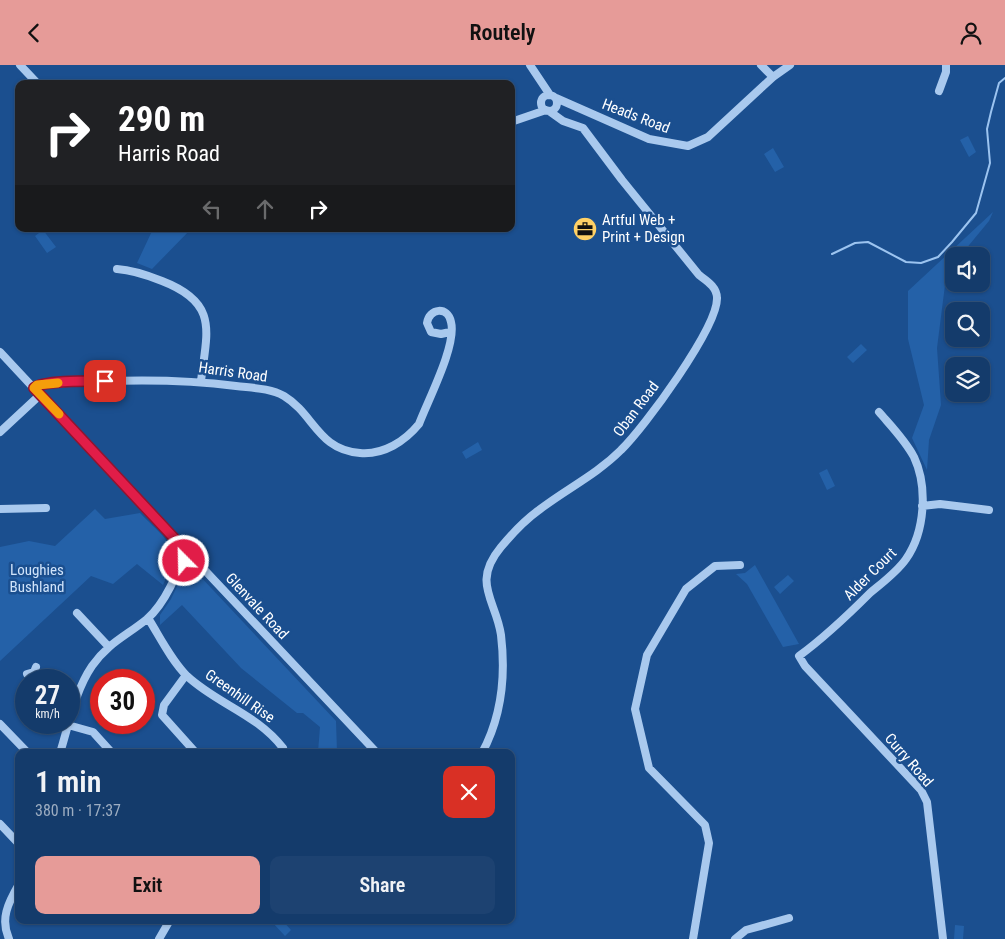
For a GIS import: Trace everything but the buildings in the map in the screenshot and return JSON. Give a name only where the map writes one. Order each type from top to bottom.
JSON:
[{"type":"street","points":[[20,65],[34,80]]},
{"type":"street","name":"Oban Road","points":[[484,749],[493,733],[501,700],[504,674],[500,633],[485,587],[486,573],[500,548],[538,510],[580,484],[620,451],[643,426],[698,343],[716,307],[717,297],[710,283],[699,275],[582,128],[559,119],[550,104],[542,84],[530,65]]},
{"type":"street","points":[[761,65],[773,77]]},
{"type":"street","name":"Heads Road","points":[[550,104],[565,101],[649,139],[688,146],[708,137],[773,77],[790,65]]},
{"type":"street","points":[[939,91],[945,77],[946,65]]},
{"type":"street","points":[[515,121],[532,115],[550,104]]},
{"type":"street","points":[[117,269],[130,270],[172,285],[195,299],[205,317],[206,327],[202,381]]},
{"type":"street","name":"Harris Road","points":[[34,388],[37,385],[96,381],[202,381],[268,390],[284,396],[298,407],[320,435],[344,450],[360,453],[380,451],[397,444],[419,424],[450,345],[450,332]]},
{"type":"street","points":[[0,352],[174,538],[179,548],[181,561],[169,589],[148,618],[108,646],[80,686]]},
{"type":"street","points":[[0,432],[40,395]]},
{"type":"street","name":"Alder Court","points":[[799,656],[826,636],[905,560],[918,534],[922,506],[921,483],[914,459],[906,445],[879,412]]},
{"type":"street","points":[[922,506],[940,504],[989,510]]},
{"type":"street","points":[[0,509],[46,508]]},
{"type":"street","name":"Glenvale Road","points":[[181,561],[198,563],[373,749]]},
{"type":"street","points":[[693,939],[709,843],[705,825],[649,768],[635,709],[647,655],[686,589],[715,566],[740,565]]},
{"type":"street","points":[[76,612],[108,646]]},
{"type":"street","name":"Greenhill Rise","points":[[148,618],[186,675],[208,693],[252,717],[266,728],[283,748]]},
{"type":"street","name":"Curry Road","points":[[799,656],[805,666],[921,790],[927,802],[943,939]]},
{"type":"street","points":[[186,675],[161,711],[163,719],[192,749]]},
{"type":"street","points":[[0,724],[24,749]]},
{"type":"street","points":[[80,728],[93,732],[108,749]]},
{"type":"street","points":[[61,749],[65,734]]},
{"type":"street","points":[[0,824],[15,840]]},
{"type":"street","points":[[9,939],[0,920],[15,892]]},
{"type":"street","points":[[735,939],[746,930],[789,919]]},
{"type":"street","points":[[159,939],[168,924]]},
{"type":"green space","points":[[968,136],[976,152],[969,157],[960,140]]},
{"type":"green space","points":[[773,148],[784,167],[775,172],[764,154]]},
{"type":"green space","points":[[993,212],[989,221],[967,247],[955,247]]},
{"type":"green space","points":[[40,232],[45,232],[56,247],[47,253],[35,236]]},
{"type":"green space","points":[[152,232],[188,232],[152,269],[137,263]]},
{"type":"green space","points":[[945,257],[945,285],[937,348],[941,405],[929,440],[927,470],[912,438],[924,405],[908,339],[908,291]]},
{"type":"green space","points":[[861,344],[867,350],[853,363],[847,357]]},
{"type":"green space","points":[[478,442],[482,450],[466,459],[462,452]]},
{"type":"green space","points":[[827,469],[835,486],[827,490],[819,473]]},
{"type":"green space","name":"Loughies Bushland","points":[[95,509],[105,519],[140,513],[164,538],[169,545],[171,561],[169,572],[163,585],[137,564],[113,584],[91,576],[0,661],[0,547],[29,541],[55,546]]},
{"type":"green space","points":[[755,565],[799,644],[783,647],[747,584],[736,574],[745,573]]},
{"type":"green space","points":[[189,570],[198,574],[336,721],[337,749],[318,749],[320,727],[303,713],[297,713],[241,668],[182,605],[160,625],[160,615],[171,599],[183,574]]},
{"type":"green space","points":[[788,575],[794,581],[780,594],[774,587]]},
{"type":"green space","points":[[274,924],[286,924],[291,930],[285,936]]},
{"type":"green space","points":[[955,925],[964,926],[963,939],[954,939]]},
{"type":"waterway","points":[[832,254],[855,243],[868,242],[906,262],[921,263],[938,257],[976,213],[990,163],[987,129],[999,83],[1005,78]]},
{"type":"slow traffic","points":[[58,383],[37,385],[34,388],[59,414]]},
{"type":"place","name":"Artful Web + Print + Design","points":[[585,229]]},
{"type":"route","points":[[105,381],[47,384],[37,385],[34,388],[174,538],[179,548],[181,561],[184,561]]}]
